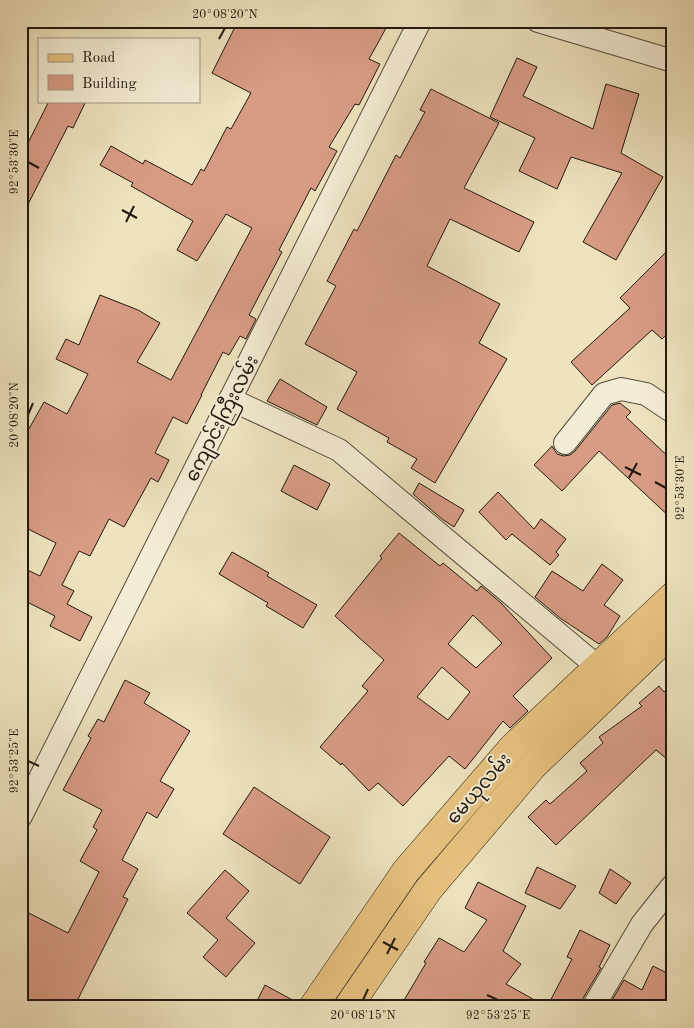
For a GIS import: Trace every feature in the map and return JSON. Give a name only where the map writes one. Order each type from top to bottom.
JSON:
[{"type":"main road","name":"မေယုလမ်း","points":[[313,1007],[406,871],[513,747],[673,596]]},
{"type":"main road","name":"မေယုလမ်း","points":[[348,1007],[428,890],[533,766],[673,631]]},
{"type":"street","name":"ကျောင်းကြီးလမ်း","points":[[23,807],[420,21]]},
{"type":"street","points":[[538,21],[673,61]]},
{"type":"street","points":[[564,443],[604,394],[621,389],[646,394],[673,412]]},
{"type":"street","points":[[230,399],[340,450],[598,667]]},
{"type":"street","points":[[593,1007],[642,924],[673,884]]},
{"type":"building","points":[[238,21],[390,21],[369,59],[380,64],[359,105],[355,104],[329,147],[337,151],[315,191],[311,188],[279,250],[282,252],[249,315],[256,319],[246,339],[240,336],[229,355],[223,352],[187,424],[173,417],[155,453],[169,460],[158,482],[151,478],[124,527],[109,519],[90,556],[79,551],[62,585],[74,591],[67,604],[92,617],[80,641],[50,626],[55,616],[21,599],[21,567],[40,576],[56,543],[28,529],[29,526],[21,522],[21,443],[44,402],[67,414],[88,374],[56,359],[66,339],[79,345],[100,295],[138,310],[160,323],[137,362],[171,380],[252,228],[226,214],[197,261],[177,250],[193,221],[131,186],[133,183],[100,165],[111,146],[143,164],[145,160],[192,185],[201,169],[204,171],[227,127],[231,129],[251,93],[212,73]]},
{"type":"building","points":[[517,58],[537,67],[523,96],[593,129],[606,84],[639,94],[621,153],[663,177],[616,260],[583,242],[622,173],[571,157],[557,189],[519,171],[535,138],[490,117]]},
{"type":"building","points":[[431,89],[499,123],[464,188],[534,222],[519,252],[450,219],[427,266],[500,304],[479,343],[507,359],[435,483],[411,468],[417,459],[387,442],[389,438],[337,409],[357,372],[305,344],[336,286],[327,281],[354,229],[357,231],[396,155],[400,158],[425,112],[420,110]]},
{"type":"building","points":[[48,102],[86,102],[73,128],[68,126],[21,218],[21,157]]},
{"type":"building","points":[[673,245],[673,328],[662,339],[652,330],[592,385],[571,362],[630,308],[620,298]]},
{"type":"building","points":[[280,379],[327,407],[317,425],[267,401]]},
{"type":"building","points":[[620,403],[631,412],[626,417],[673,461],[673,520],[599,451],[562,491],[534,465],[552,446],[557,454],[570,455],[612,405]]},
{"type":"building","points":[[294,465],[330,484],[317,510],[281,491]]},
{"type":"building","points":[[419,483],[464,510],[454,527],[413,494]]},
{"type":"building","points":[[498,492],[534,529],[541,519],[566,539],[556,552],[559,555],[550,565],[512,534],[506,540],[479,512]]},
{"type":"building","points":[[399,533],[440,566],[443,563],[477,591],[481,586],[501,603],[552,658],[513,696],[528,711],[510,728],[503,721],[465,769],[449,756],[403,806],[378,783],[369,791],[342,763],[341,765],[320,747],[368,691],[362,686],[384,660],[335,616],[382,558],[380,556]],"holes":[[[473,615],[502,643],[476,668],[448,644]],[[442,667],[470,692],[448,720],[417,697]]]},
{"type":"building","points":[[232,552],[269,573],[267,576],[317,605],[303,628],[266,606],[268,603],[219,574]]},
{"type":"building","points":[[602,564],[623,580],[604,605],[620,616],[607,637],[599,644],[560,618],[535,597],[552,571],[583,591]]},
{"type":"building","points":[[125,680],[150,693],[144,703],[190,731],[160,781],[174,789],[157,818],[147,812],[122,860],[138,869],[123,897],[128,899],[74,1007],[21,1007],[21,909],[68,933],[99,872],[80,861],[97,830],[93,827],[102,810],[63,790],[91,738],[88,736],[98,719],[104,722]]},
{"type":"building","points":[[673,684],[673,764],[656,750],[556,845],[528,817],[546,800],[550,804],[587,771],[580,763],[603,743],[599,737],[642,706],[639,703],[659,686],[664,692]]},
{"type":"building","points":[[254,787],[330,837],[300,884],[223,834]]},
{"type":"building","points":[[537,867],[576,886],[560,909],[525,893]]},
{"type":"building","points":[[610,869],[631,883],[616,904],[599,893]]},
{"type":"building","points":[[225,870],[249,891],[226,918],[255,943],[226,977],[203,957],[218,940],[187,913]]},
{"type":"building","points":[[478,882],[526,906],[503,951],[521,964],[506,984],[547,1007],[400,1007],[439,938],[464,952],[487,920],[465,908]]},
{"type":"building","points":[[580,930],[610,945],[599,967],[601,968],[582,1000],[580,1007],[547,1007],[572,959],[567,957]]},
{"type":"building","points":[[653,966],[673,976],[673,1007],[608,1007],[624,980],[642,990]]},
{"type":"building","points":[[265,985],[298,1003],[298,1007],[254,1007]]}]
